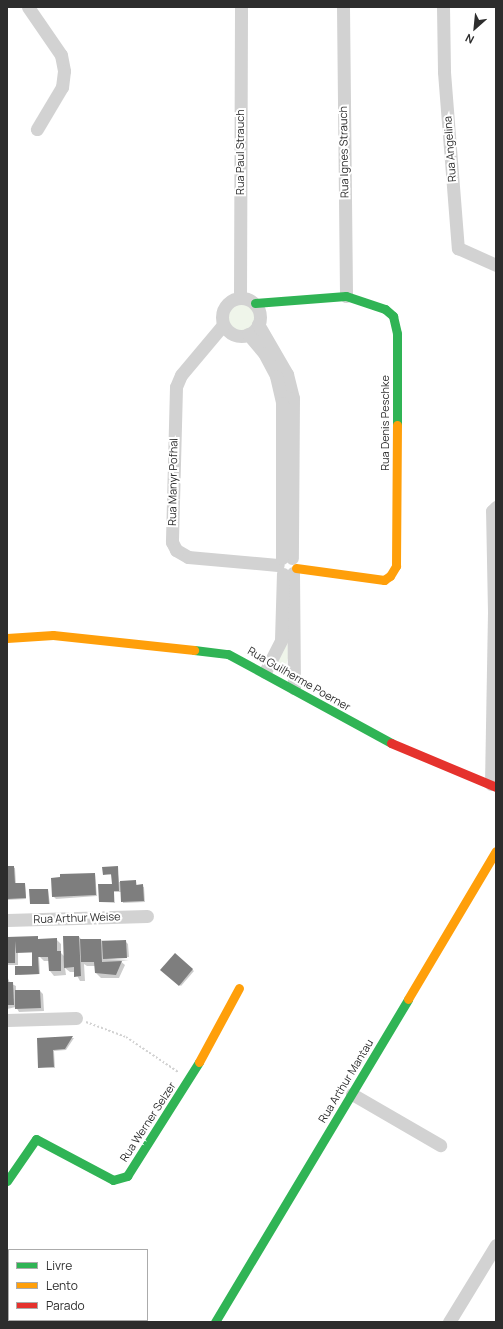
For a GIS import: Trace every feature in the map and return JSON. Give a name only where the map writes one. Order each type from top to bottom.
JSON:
[{"type":"street","points":[[28,7],[60,55],[64,71],[62,87],[37,129]]},
{"type":"street","name":"Rua Paul Strauch","points":[[240,297],[241,7]]},
{"type":"street","name":"Rua Ignes Strauch","points":[[343,7],[346,296]]},
{"type":"street","name":"Rua Angelina","points":[[443,7],[444,72],[458,248],[496,265]]},
{"type":"street","name":"Rua Denis Peschke","points":[[255,303],[346,296],[385,308],[393,316],[397,334],[396,566],[390,576],[384,580],[287,566]]},
{"type":"street","points":[[258,324],[248,334],[234,335],[223,325],[222,310],[226,304],[240,297],[255,303],[259,310],[258,324],[287,374],[293,398],[287,566],[281,640],[265,672]]},
{"type":"street","name":"Rua Manyr Pofhal","points":[[223,325],[181,375],[176,387],[172,542],[176,550],[188,557],[287,566]]},
{"type":"street","points":[[248,334],[264,353],[276,376],[282,404],[287,566],[294,688]]},
{"type":"street","points":[[493,786],[495,613],[492,511],[496,507]]},
{"type":"street","name":"Rua Guilherme Poerner","points":[[7,638],[53,635],[203,649],[228,654],[265,672],[394,745],[493,786]]},
{"type":"street","name":"Rua Arthur Mantau","points":[[215,1322],[496,851]]},
{"type":"street","name":"Rua Arthur Weise","points":[[7,920],[147,916]]},
{"type":"street","name":"Rua Werner Selzer","points":[[7,1181],[36,1139],[113,1180],[127,1176],[189,1080],[239,988]]},
{"type":"street","points":[[7,1020],[76,1018]]},
{"type":"street","points":[[352,1094],[440,1144]]},
{"type":"street","points":[[449,1322],[496,1245]]},
{"type":"path","points":[[76,1018],[126,1037],[189,1080]]},
{"type":"shaded area","points":[[240,300],[251,305],[256,316],[251,327],[240,332],[229,327],[224,316],[229,305]]},
{"type":"shaded area","points":[[286,583],[288,658],[285,669],[281,671],[275,668],[275,664],[283,652],[286,641]]},
{"type":"building","points":[[7,866],[14,866],[15,883],[25,883],[26,898],[7,899]]},
{"type":"building","points":[[118,866],[119,891],[114,891],[114,902],[99,902],[98,884],[112,884],[111,874],[103,875],[102,867]]},
{"type":"building","points":[[95,873],[96,895],[52,897],[51,878],[60,877],[60,874]]},
{"type":"building","points":[[136,880],[136,885],[143,884],[144,901],[121,902],[120,881]]},
{"type":"building","points":[[29,889],[48,889],[49,904],[30,904]]},
{"type":"building","points":[[38,936],[38,939],[57,938],[57,951],[61,951],[61,971],[49,971],[48,957],[38,957],[39,974],[15,975],[15,966],[32,966],[32,952],[16,953],[15,941],[15,963],[7,963],[7,937]]},
{"type":"building","points":[[63,936],[79,936],[81,976],[74,977],[74,967],[64,968]]},
{"type":"building","points":[[80,939],[101,939],[102,962],[122,961],[116,975],[95,973],[94,962],[81,962]]},
{"type":"building","points":[[126,940],[127,958],[103,959],[102,941]]},
{"type":"building","points":[[175,953],[193,969],[179,986],[160,970]]},
{"type":"building","points":[[7,982],[13,982],[14,1005],[7,1005]]},
{"type":"building","points":[[15,990],[40,990],[41,1008],[15,1009]]},
{"type":"building","points":[[73,1036],[65,1049],[53,1050],[54,1067],[38,1068],[37,1038]]},
{"type":"traffic: fast","points":[[255,303],[346,296],[385,309],[393,316],[397,334],[397,425]]},
{"type":"traffic: fast","points":[[194,650],[228,654],[391,743]]},
{"type":"traffic: fast","points":[[215,1322],[408,999]]},
{"type":"traffic: fast","points":[[7,1181],[36,1139],[113,1180],[127,1176],[199,1062]]},
{"type":"traffic: slow","points":[[296,568],[384,580],[390,576],[396,566],[397,425]]},
{"type":"traffic: slow","points":[[7,638],[53,635],[194,650]]},
{"type":"traffic: slow","points":[[408,999],[496,851]]},
{"type":"traffic: slow","points":[[199,1062],[239,988]]},
{"type":"traffic: jam","points":[[391,743],[496,787]]}]
